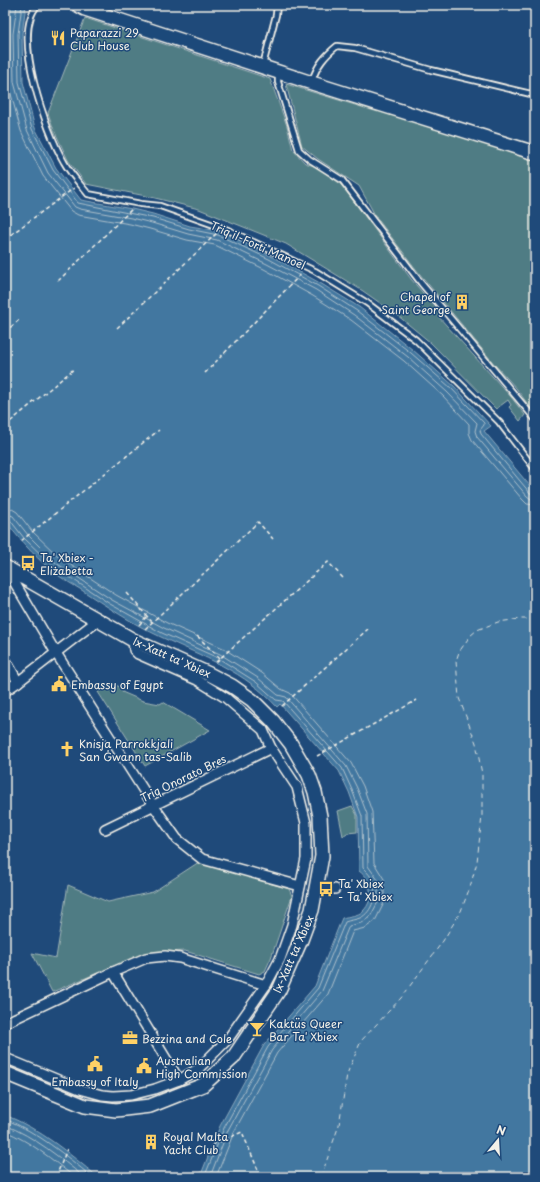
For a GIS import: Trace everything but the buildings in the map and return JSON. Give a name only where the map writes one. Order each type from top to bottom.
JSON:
[{"type":"main road","points":[[78,5],[85,9],[278,72],[535,153]]},
{"type":"main road","name":"Ix-Xatt ta' Xbiex","points":[[5,567],[132,640],[209,674],[232,686],[252,700],[273,721],[291,744],[309,774],[315,792],[320,816],[322,856],[312,910],[301,940],[279,990],[233,1058],[203,1085],[150,1106],[116,1110],[85,1106],[5,1073]]},
{"type":"street","points":[[5,567],[56,653],[153,805],[177,839],[202,859],[300,886]]},
{"type":"street","points":[[5,691],[98,620]]},
{"type":"street","points":[[5,1058],[80,1089],[113,1096],[131,1095],[155,1089],[178,1080],[198,1069],[216,1053],[228,1039],[266,985],[280,958],[288,938],[306,859],[306,823],[298,787],[271,748],[262,730],[226,698],[198,680],[138,654],[134,650],[132,640]]},
{"type":"street","points":[[5,659],[18,682]]},
{"type":"street","name":"Triq Onorato Bres","points":[[105,829],[271,748]]},
{"type":"street","points":[[317,883],[323,889],[335,889]]},
{"type":"street","points":[[5,1023],[146,958],[166,956],[180,958],[266,985]]},
{"type":"street","points":[[113,972],[178,1080]]},
{"type":"lane","name":"Triq il-Forti Manoel","points":[[38,5],[32,13],[28,34],[30,63],[35,92],[49,133],[64,163],[88,194],[160,206],[228,230],[315,271],[367,303],[416,340],[498,422],[535,469]]},
{"type":"lane","points":[[263,67],[276,15],[277,5]]},
{"type":"lane","points":[[312,83],[315,74],[325,56],[337,46],[355,48],[431,70],[535,95]]},
{"type":"lane","points":[[278,72],[278,82],[299,150],[309,160],[342,180],[421,283],[535,419]]},
{"type":"path","points":[[5,239],[75,187]]},
{"type":"path","points":[[58,281],[132,209]]},
{"type":"path","points":[[117,328],[220,231]]},
{"type":"path","points":[[205,373],[305,270]]},
{"type":"path","points":[[5,332],[19,320]]},
{"type":"path","points":[[5,426],[75,368]]},
{"type":"path","points":[[21,541],[159,430]]},
{"type":"path","points":[[145,629],[258,522],[273,539]]},
{"type":"path","points":[[216,662],[328,562],[343,578]]},
{"type":"path","points":[[127,593],[152,622]]},
{"type":"path","points":[[139,625],[147,616]]},
{"type":"path","points":[[282,706],[368,629]]},
{"type":"path","points":[[197,636],[220,658]]},
{"type":"path","points":[[317,756],[417,700]]},
{"type":"path","points":[[212,1145],[242,1132],[261,1177]]},
{"type":"path","points":[[56,1177],[68,1149]]},
{"type":"green space","points":[[85,18],[270,79],[287,126],[293,150],[305,163],[317,167],[342,185],[411,279],[439,312],[438,316],[511,397],[525,415],[520,421],[509,407],[511,405],[508,400],[496,409],[431,343],[397,315],[363,291],[286,244],[199,209],[151,197],[86,184],[68,160],[48,113]]},
{"type":"green space","points":[[286,84],[378,112],[379,109],[535,160],[535,414],[516,388],[419,273],[376,217],[359,186],[318,159],[302,146]]},
{"type":"green space","points":[[111,683],[122,688],[122,692],[143,701],[160,704],[163,702],[210,730],[145,766],[98,692]]},
{"type":"green space","points":[[352,806],[357,815],[357,832],[347,833],[343,836],[338,811]]},
{"type":"green space","points":[[199,862],[289,889],[292,896],[271,958],[265,971],[259,974],[185,951],[166,952],[140,956],[52,992],[32,953],[56,958],[68,885],[108,902],[153,892]]},
{"type":"water","points":[[5,5],[26,5],[22,34],[23,82],[35,128],[56,168],[81,200],[132,209],[190,226],[220,231],[271,256],[320,283],[359,307],[413,350],[454,386],[491,426],[484,431],[535,492],[535,1177],[195,1177],[202,1172],[220,1126],[264,1045],[315,986],[342,918],[356,915],[363,911],[369,901],[370,890],[369,884],[359,871],[358,817],[349,792],[339,771],[280,704],[277,707],[252,684],[237,674],[208,658],[140,626],[53,572],[20,540],[5,520]]},
{"type":"water","points":[[5,1115],[43,1135],[65,1150],[98,1177],[5,1177]]},
{"type":"ferry route","points":[[321,1177],[339,1125],[347,1074],[361,1041],[401,998],[443,941],[461,911],[477,862],[482,816],[482,774],[476,743],[459,698],[456,661],[459,652],[470,636],[477,630],[498,622],[520,619],[529,619],[535,622]]},
{"type":"place","name":"Paparazzi 29 Club House","points":[[58,38]]},
{"type":"place","name":"Chapel of Saint George","points":[[462,302]]},
{"type":"place","name":"Ta' Xbiex - Eliżabetta","points":[[28,563]]},
{"type":"place","name":"Embassy of Egypt","points":[[59,684]]},
{"type":"place","name":"Knisja Parrokkjali San Ġwann tas-Salib","points":[[67,749]]},
{"type":"place","name":"Ta' Xbiex - Ta' Xbiex","points":[[326,889]]},
{"type":"place","name":"Kaktüs Queer Bar Ta' Xbiex","points":[[257,1029]]},
{"type":"place","name":"Bezzina and Cole","points":[[130,1038]]},
{"type":"place","name":"Embassy of Italy","points":[[95,1064]]},
{"type":"place","name":"Australian High Commission","points":[[144,1066]]},
{"type":"place","name":"Royal Malta Yacht Club","points":[[151,1142]]}]
